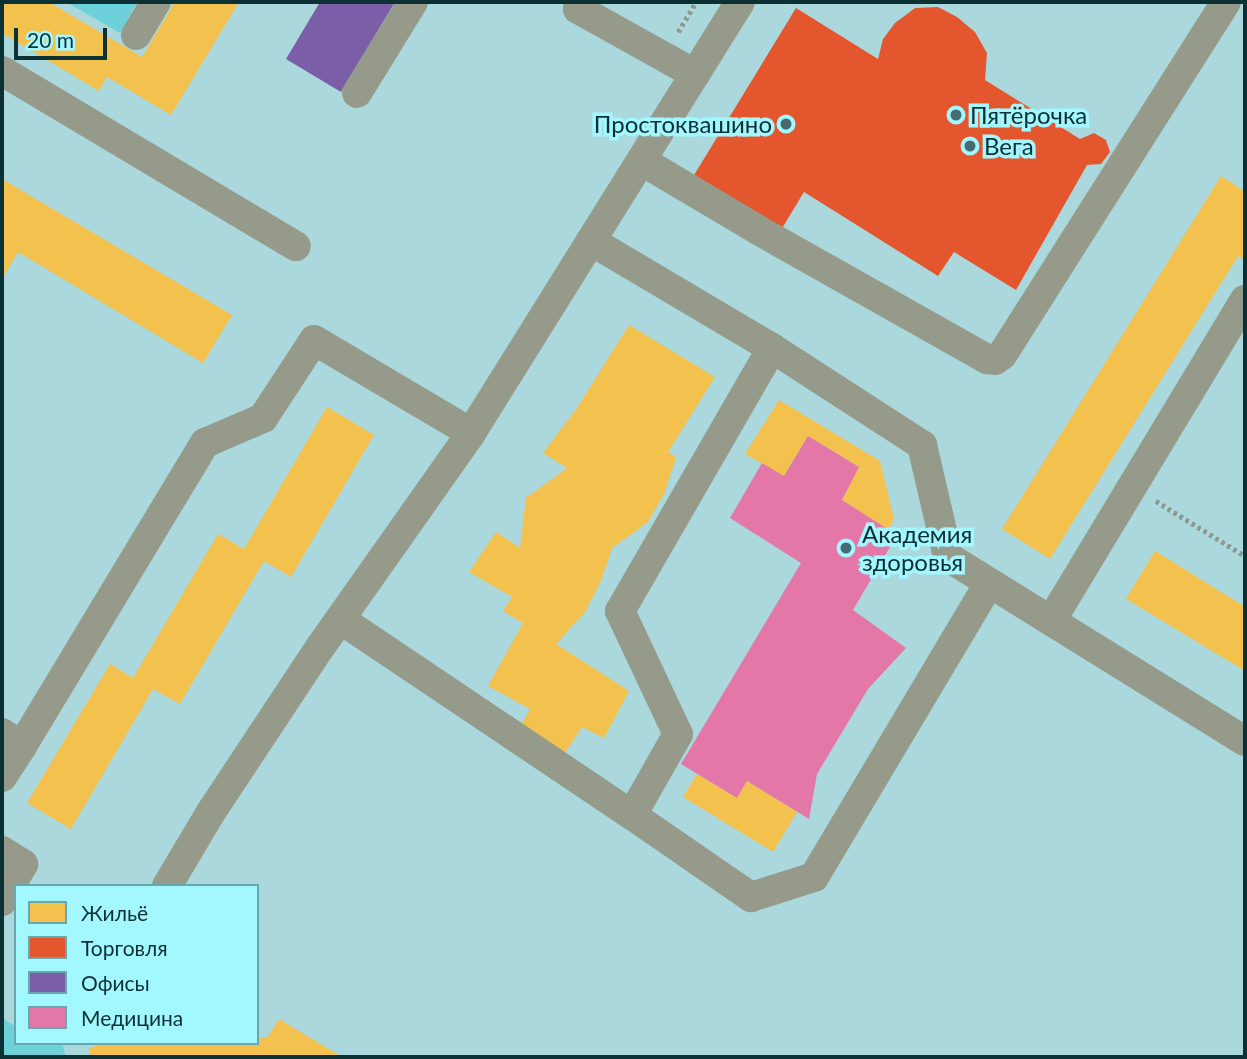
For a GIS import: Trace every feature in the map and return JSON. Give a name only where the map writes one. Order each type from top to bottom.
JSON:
[{"type":"lane","points":[[136,35],[156,2]]},
{"type":"lane","points":[[357,93],[413,2]]},
{"type":"lane","points":[[168,884],[211,812],[340,619],[471,433],[740,2]]},
{"type":"lane","points":[[642,161],[782,244],[987,359],[995,360],[1010,344],[1226,2]]},
{"type":"lane","points":[[572,4],[695,74]]},
{"type":"lane","points":[[5,80],[296,246]]},
{"type":"lane","points":[[591,241],[772,348],[922,445],[948,556],[1245,741]]},
{"type":"lane","points":[[1051,621],[1245,300]]},
{"type":"lane","points":[[2,777],[12,740],[205,443],[263,418],[314,340],[471,433]]},
{"type":"lane","points":[[632,815],[678,734],[620,611],[772,348]]},
{"type":"lane","points":[[340,619],[751,897],[814,877],[989,583]]},
{"type":"lane","points":[[2,851],[23,864],[2,901]]},
{"type":"path","points":[[1132,486],[1245,556]]},
{"type":"shaded area","points":[[66,2],[137,2],[120,33]]},
{"type":"shaded area","points":[[2,1018],[14,1026],[14,1045],[63,1045],[66,1057],[2,1057]]},
{"type":"building: Жильё","points":[[2,2],[49,2],[142,57],[175,2],[239,2],[171,115],[107,77],[99,91],[2,33]]},
{"type":"building: Жильё","points":[[1221,176],[1245,192],[1245,260],[1238,256],[1050,559],[1002,529]]},
{"type":"building: Жильё","points":[[2,179],[232,315],[203,363],[18,252],[2,279]]},
{"type":"building: Жильё","points":[[629,325],[715,377],[668,452],[676,457],[665,492],[648,522],[612,548],[601,581],[585,612],[556,644],[629,691],[604,738],[582,727],[559,762],[516,734],[530,709],[488,686],[523,623],[503,611],[512,597],[469,572],[496,532],[520,548],[526,498],[567,468],[543,453],[577,408]]},
{"type":"building: Жильё","points":[[779,400],[880,461],[894,519],[888,530],[842,500],[859,467],[808,436],[784,476],[745,454]]},
{"type":"building: Жильё","points":[[327,407],[374,435],[291,577],[264,561],[180,704],[153,689],[71,829],[27,803],[110,664],[133,678],[218,534],[244,549]]},
{"type":"building: Жильё","points":[[1155,551],[1245,607],[1245,671],[1126,599]]},
{"type":"building: Жильё","points":[[697,774],[737,798],[747,781],[797,812],[773,852],[683,797]]},
{"type":"building: Жильё","points":[[279,1019],[342,1057],[91,1057],[89,1048],[99,1045],[259,1045],[259,1037],[267,1038]]},
{"type":"building: Торговля","name":"Вега","points":[[938,7],[957,17],[975,32],[987,53],[985,80],[1080,139],[1094,133],[1106,140],[1110,152],[1101,164],[1087,165],[1016,290],[954,252],[938,276],[804,192],[778,235],[691,180],[796,8],[878,59],[883,39],[895,23],[915,8]]},
{"type":"building: Офисы","points":[[320,2],[395,2],[341,92],[286,59]]},
{"type":"building: Медицина","points":[[808,436],[859,467],[842,500],[897,535],[853,610],[906,648],[868,689],[817,774],[809,819],[747,781],[737,798],[681,764],[801,563],[730,518],[762,463],[784,476]]},
{"type":"place","name":"Пятёрочка","points":[[956,115]]},
{"type":"place","name":"Простоквашино","points":[[786,124]]},
{"type":"place","name":"Вега","points":[[970,146]]},
{"type":"place","name":"Академия здоровья","points":[[846,548]]}]
